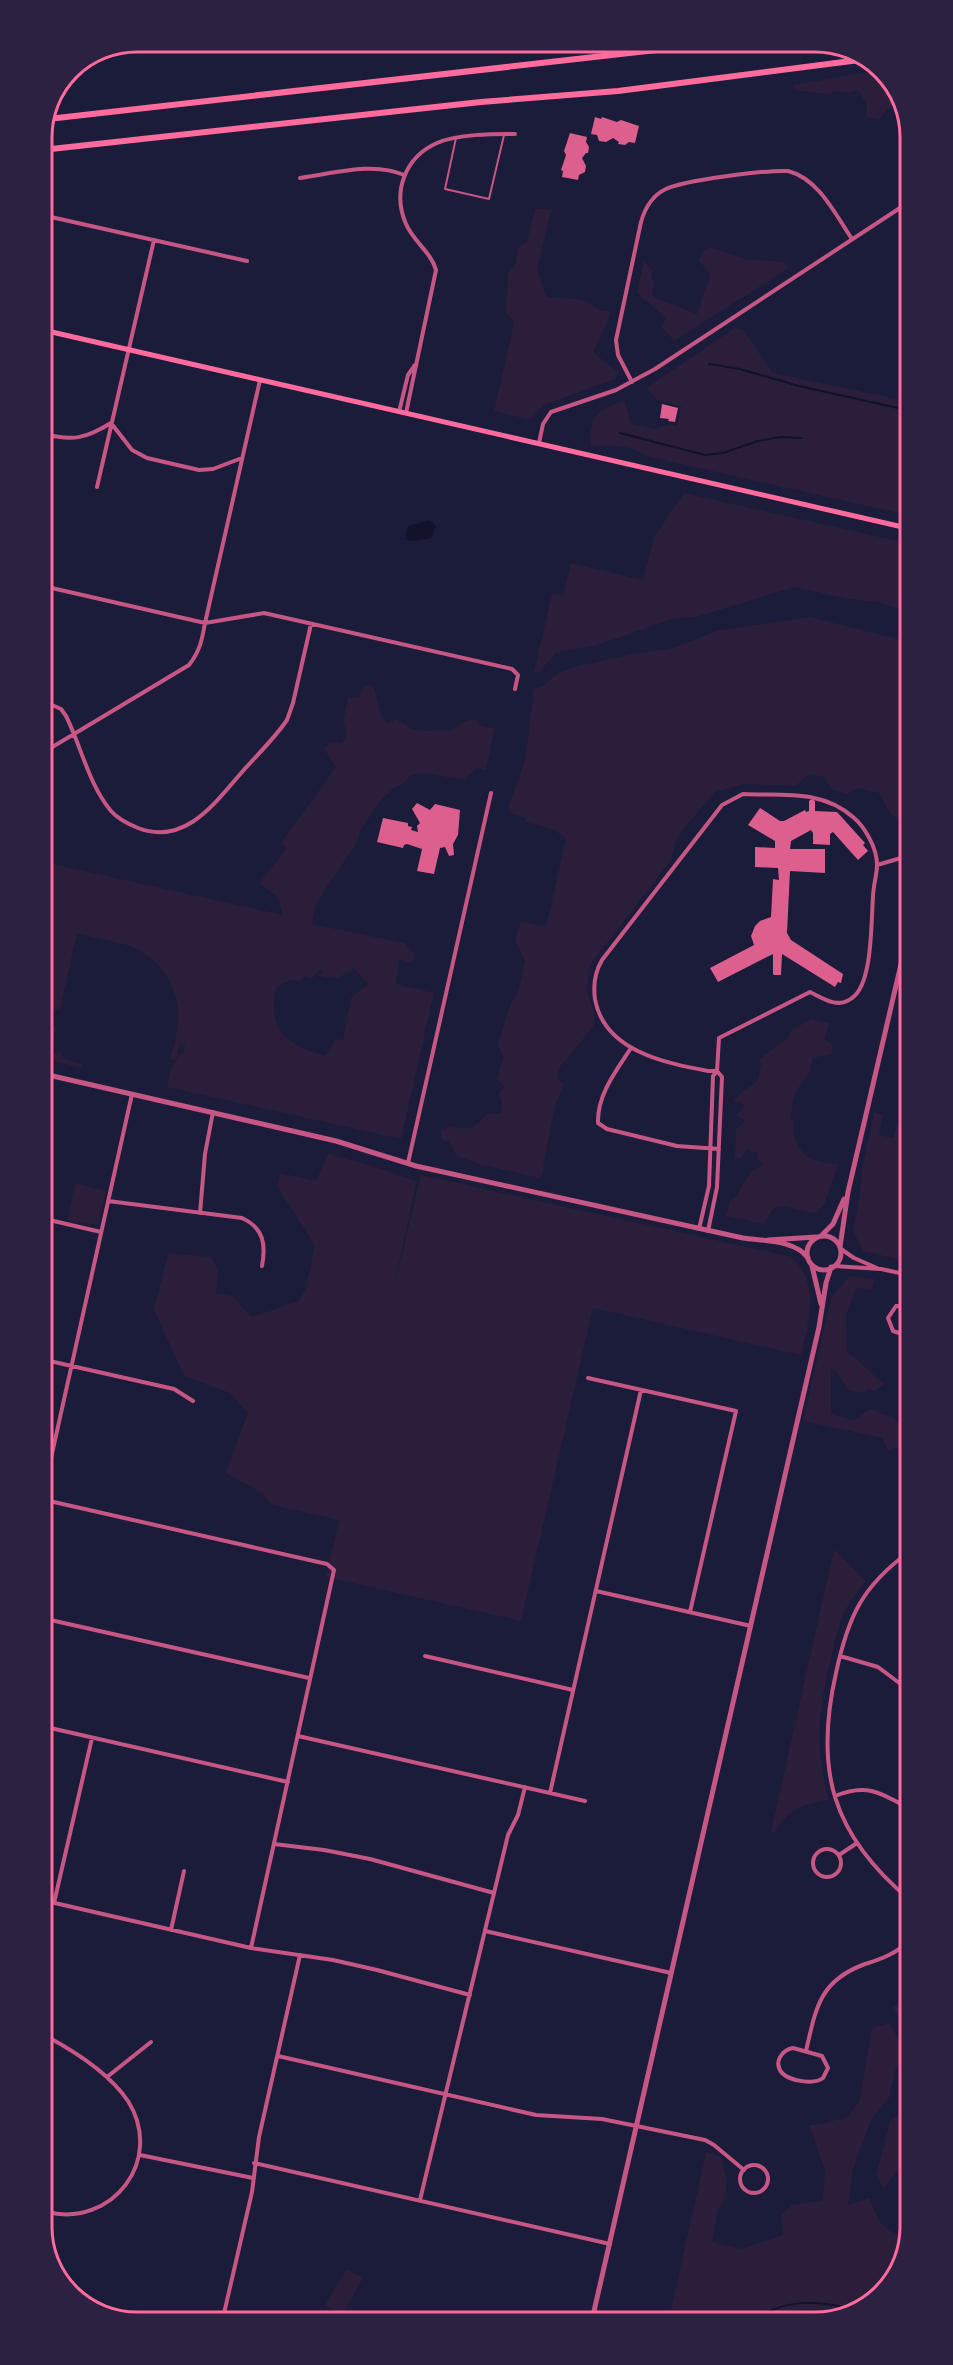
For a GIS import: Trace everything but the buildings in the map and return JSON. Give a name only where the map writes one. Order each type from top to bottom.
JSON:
[{"type":"main road","points":[[55,118],[632,53]]},
{"type":"main road","points":[[53,149],[481,102],[618,91],[852,61]]},
{"type":"main road","points":[[53,332],[900,526]]},
{"type":"street","points":[[406,413],[436,270],[430,256],[406,224],[400,202],[404,175],[415,160],[438,143],[456,138],[515,134]]},
{"type":"street","points":[[300,178],[378,168],[393,170],[404,175]]},
{"type":"street","points":[[632,382],[616,348],[618,325],[643,215],[656,196],[666,189],[707,180],[781,171],[795,173],[808,180],[816,188],[852,239]]},
{"type":"street","points":[[539,443],[543,424],[551,412],[594,399],[632,382],[900,208]]},
{"type":"street","points":[[53,217],[247,261]]},
{"type":"street","points":[[97,487],[154,240]]},
{"type":"street","points":[[399,412],[408,375],[416,364]]},
{"type":"street","points":[[53,746],[189,665],[202,646],[205,622],[260,380]]},
{"type":"street","points":[[53,436],[78,439],[111,423]]},
{"type":"street","points":[[111,423],[132,450],[147,458],[200,470],[219,467],[242,458]]},
{"type":"street","points":[[53,588],[205,622],[259,613],[311,624],[512,669],[518,675],[515,688]]},
{"type":"street","points":[[53,706],[61,710],[74,733],[101,797],[113,813],[127,824],[145,831],[162,833],[178,830],[193,823],[209,809],[286,720],[293,703],[311,624]]},
{"type":"street","points":[[408,1163],[491,793]]},
{"type":"street","points":[[699,1229],[708,1186],[713,1076],[717,1071],[719,1038],[810,992],[833,1003],[842,1003],[856,995],[861,987],[870,951],[877,865],[873,848],[861,824],[826,799],[743,794],[722,805],[597,968],[594,992],[598,1011],[616,1037],[630,1048],[653,1057],[687,1067],[717,1071],[722,1077],[717,1187],[708,1231]]},
{"type":"street","points":[[877,865],[900,858]]},
{"type":"street","points":[[594,2312],[816,1337],[825,1283],[840,1259],[848,1192],[900,970]]},
{"type":"street","points":[[630,1048],[605,1089],[598,1123],[607,1129],[677,1146],[719,1149]]},
{"type":"street","points":[[53,1076],[336,1141],[408,1163],[708,1231],[799,1249],[810,1261],[824,1270],[833,1267],[881,1269],[900,1273]]},
{"type":"street","points":[[52,1453],[132,1095]]},
{"type":"street","points":[[200,1213],[205,1154],[213,1112]]},
{"type":"street","points":[[821,1306],[808,1248],[833,1224],[848,1192]]},
{"type":"street","points":[[108,1201],[242,1218],[254,1226],[264,1242],[262,1266]]},
{"type":"street","points":[[52,1220],[101,1232]]},
{"type":"street","points":[[762,1240],[832,1238],[840,1248],[854,1258],[881,1269]]},
{"type":"street","points":[[900,1305],[892,1309],[888,1322],[897,1333],[900,1333]]},
{"type":"street","points":[[52,1362],[174,1389],[194,1401]]},
{"type":"street","points":[[588,1378],[736,1411],[690,1612]]},
{"type":"street","points":[[550,1792],[641,1390]]},
{"type":"street","points":[[52,1502],[327,1564],[334,1570],[250,1948]]},
{"type":"street","points":[[900,1559],[882,1574],[863,1596],[849,1624],[828,1707],[826,1733],[827,1760],[842,1815],[857,1843],[876,1868],[900,1891]]},
{"type":"street","points":[[596,1591],[751,1626]]},
{"type":"street","points":[[52,1620],[309,1678]]},
{"type":"street","points":[[424,1656],[573,1690]]},
{"type":"street","points":[[840,1656],[878,1667],[900,1684]]},
{"type":"street","points":[[52,1728],[288,1782]]},
{"type":"street","points":[[298,1736],[585,1801]]},
{"type":"street","points":[[92,1738],[54,1903],[250,1948],[300,1954],[377,1970],[470,1995]]},
{"type":"street","points":[[420,2200],[508,1835],[518,1815],[525,1787]]},
{"type":"street","points":[[835,1796],[853,1790],[871,1790],[900,1804]]},
{"type":"street","points":[[839,1855],[857,1843]]},
{"type":"street","points":[[274,1844],[324,1850],[369,1859],[494,1893]]},
{"type":"street","points":[[830,1849],[839,1855],[841,1866],[835,1875],[824,1877],[815,1871],[813,1860],[819,1851],[830,1849]]},
{"type":"street","points":[[171,1929],[184,1871]]},
{"type":"street","points":[[485,1931],[672,1974]]},
{"type":"street","points":[[806,2051],[816,2008],[832,1983],[847,1971],[891,1955],[900,1948]]},
{"type":"street","points":[[224,2312],[247,2214],[254,2163],[300,1954]]},
{"type":"street","points":[[52,2040],[107,2077],[129,2103],[136,2119],[140,2155],[128,2181],[107,2203],[91,2211],[74,2215],[52,2213]]},
{"type":"street","points":[[107,2077],[151,2042]]},
{"type":"street","points":[[793,2048],[806,2051],[820,2054],[826,2062],[828,2068],[826,2075],[817,2082],[787,2076],[779,2067],[779,2057],[787,2050],[793,2048]]},
{"type":"street","points":[[278,2056],[536,2115],[585,2117],[629,2126],[637,2125],[710,2142],[744,2170]]},
{"type":"street","points":[[140,2155],[253,2178]]},
{"type":"street","points":[[254,2163],[610,2244]]},
{"type":"street","points":[[752,2165],[764,2169],[768,2182],[764,2189],[755,2193],[746,2190],[741,2183],[744,2170],[752,2165]]},
{"type":"lane","points":[[456,138],[445,189],[489,199],[504,134]]},
{"type":"shaded area","points":[[869,72],[886,90],[895,107],[887,109],[879,120],[867,117],[867,105],[858,90],[826,94],[793,90],[793,85]]},
{"type":"shaded area","points":[[535,208],[551,210],[537,270],[546,296],[581,299],[599,311],[608,311],[611,314],[593,352],[618,372],[615,379],[544,405],[530,420],[494,411],[514,322],[506,313],[508,272],[516,263],[517,249],[527,241]]},
{"type":"shaded area","points":[[710,247],[745,259],[784,262],[789,268],[674,341],[661,326],[666,319],[645,299],[644,301],[637,292],[644,261],[653,270],[652,293],[656,298],[697,314],[710,274],[699,261],[702,251]]},
{"type":"shaded area","points":[[735,328],[744,331],[773,373],[900,400],[900,513],[646,456],[627,447],[591,446],[593,421],[608,407],[625,401],[631,424],[655,429],[669,424],[677,426],[681,406],[657,400],[646,388]]},
{"type":"shaded area","points":[[684,493],[900,541],[900,609],[878,602],[849,599],[795,587],[696,617],[673,619],[597,645],[555,653],[540,672],[534,672],[552,594],[563,596],[571,563],[643,580],[654,537]]},
{"type":"shaded area","points":[[430,520],[436,526],[431,538],[413,541],[405,539],[408,526]]},
{"type":"shaded area","points":[[810,617],[900,639],[900,818],[892,816],[879,793],[859,788],[847,794],[831,789],[825,777],[807,775],[796,786],[743,784],[715,792],[677,837],[671,860],[590,965],[587,991],[595,1016],[593,1027],[560,1067],[557,1077],[564,1085],[555,1106],[542,1174],[539,1178],[479,1164],[457,1156],[449,1142],[442,1140],[441,1131],[452,1126],[472,1127],[487,1114],[501,1114],[502,1100],[498,1094],[505,1087],[497,1080],[503,1056],[498,1045],[511,1002],[517,995],[525,961],[515,941],[521,921],[546,927],[566,838],[552,829],[525,822],[526,818],[511,813],[508,808],[525,760],[534,689],[544,685],[558,673],[578,666],[673,648],[716,631]]},
{"type":"shaded area","points":[[365,685],[374,686],[381,716],[388,724],[395,719],[408,727],[422,731],[449,732],[465,721],[475,719],[482,726],[495,728],[486,770],[477,768],[464,780],[424,773],[410,776],[381,800],[360,831],[356,844],[316,905],[312,924],[405,943],[415,955],[414,960],[408,963],[399,959],[396,984],[434,993],[401,1139],[167,1087],[170,1071],[180,1053],[183,1054],[185,1044],[180,1043],[176,1060],[170,1059],[178,1021],[176,997],[167,977],[153,960],[144,953],[123,944],[77,934],[60,1009],[54,1009],[53,1017],[53,864],[283,915],[278,898],[259,883],[287,848],[281,843],[336,767],[324,749],[330,742],[342,743],[347,734],[343,721],[348,698],[359,697]],"holes":[[[354,968],[368,984],[351,998],[343,1040],[336,1039],[325,1055],[289,1040],[282,1033],[274,1013],[277,986],[292,980],[301,981],[303,977],[312,979],[318,970],[323,971],[320,976],[337,979]]]},
{"type":"shaded area","points":[[811,1019],[829,1023],[825,1040],[832,1044],[832,1054],[813,1058],[810,1072],[796,1091],[790,1118],[795,1120],[794,1135],[805,1155],[838,1165],[824,1205],[816,1213],[779,1206],[771,1212],[764,1224],[726,1216],[730,1201],[736,1196],[752,1170],[762,1166],[763,1163],[758,1160],[757,1153],[746,1149],[741,1158],[735,1158],[736,1130],[745,1120],[736,1116],[744,1106],[741,1102],[733,1101],[744,1090],[756,1083],[761,1066],[759,1059],[788,1038],[791,1031]]},
{"type":"shaded area","points":[[53,1026],[56,1027],[53,1041]]},
{"type":"shaded area","points":[[59,1051],[66,1060],[83,1064],[82,1068],[53,1061],[53,1052],[54,1054]]},
{"type":"shaded area","points":[[874,1113],[883,1115],[879,1135],[893,1138],[897,1125],[900,1124],[900,1260],[863,1251],[853,1231],[862,1169]]},
{"type":"shaded area","points":[[328,1154],[417,1181],[393,1291],[421,1175],[792,1257],[807,1279],[810,1291],[809,1316],[801,1355],[593,1308],[521,1621],[326,1577],[339,1520],[272,1505],[262,1493],[225,1473],[248,1413],[230,1393],[184,1376],[154,1310],[168,1253],[211,1257],[218,1270],[216,1293],[232,1296],[251,1316],[298,1302],[306,1288],[315,1245],[277,1187],[280,1173],[316,1181]]},
{"type":"shaded area","points":[[75,1183],[106,1191],[97,1225],[67,1220]]},
{"type":"shaded area","points":[[850,1276],[875,1279],[872,1290],[856,1288],[846,1315],[847,1351],[884,1384],[875,1391],[869,1389],[861,1393],[848,1390],[837,1372],[831,1368],[831,1414],[854,1420],[870,1409],[893,1417],[898,1423],[900,1422],[900,1450],[896,1447],[888,1451],[882,1438],[803,1421],[831,1298]]},
{"type":"shaded area","points":[[834,1549],[866,1581],[841,1619],[823,1696],[820,1746],[824,1781],[829,1800],[797,1809],[774,1833],[771,1832]]},
{"type":"shaded area","points":[[900,2002],[900,2019],[892,2008]]},
{"type":"shaded area","points":[[890,2023],[900,2043],[900,2068],[895,2070],[889,2098],[871,2120],[853,2170],[848,2205],[870,2198],[882,2224],[900,2235],[896,2255],[883,2279],[872,2291],[853,2304],[827,2312],[671,2312],[706,2152],[721,2157],[727,2181],[724,2203],[718,2209],[712,2242],[742,2249],[783,2235],[781,2215],[792,2205],[823,2200],[825,2170],[809,2125],[847,2117],[859,2102],[872,2028]]},
{"type":"shaded area","points":[[900,2114],[900,2167],[884,2189],[876,2175],[890,2121]]},
{"type":"shaded area","points":[[346,2269],[363,2278],[344,2312],[337,2312],[325,2305]]},
{"type":"waterway","points":[[709,364],[740,369],[799,386],[900,408]]},
{"type":"waterway","points":[[620,433],[705,455],[723,453],[758,441],[781,437],[802,438]]},
{"type":"waterway","points":[[767,2312],[792,2304],[804,2303],[844,2308]]}]
